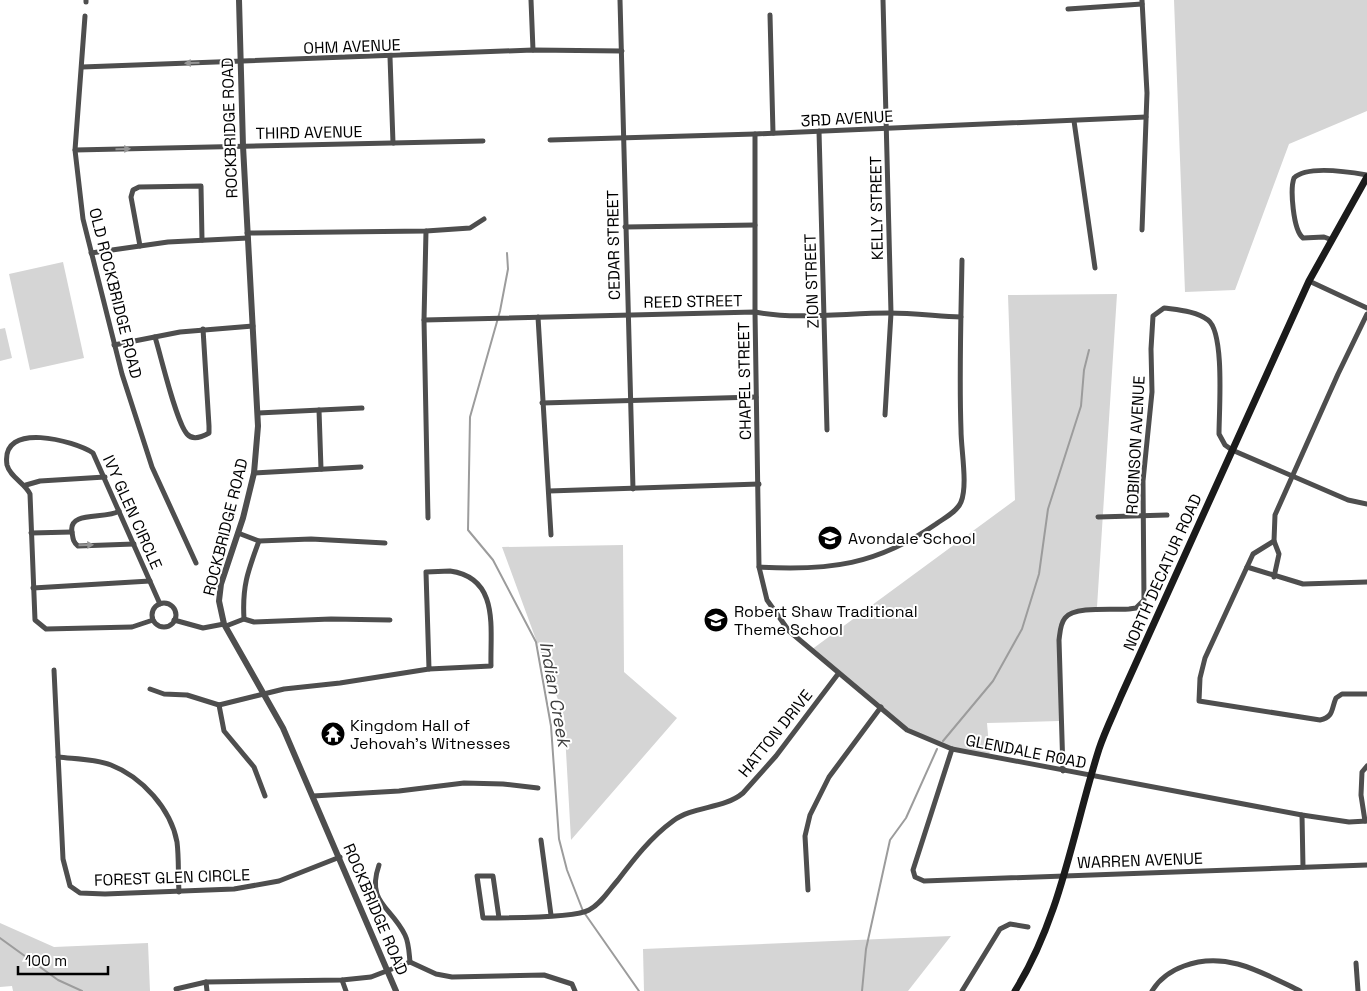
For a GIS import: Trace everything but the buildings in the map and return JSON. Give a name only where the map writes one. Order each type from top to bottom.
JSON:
[{"type":"main road","name":"NORTH DECATUR ROAD","points":[[1015,991],[1030,968],[1047,929],[1064,875],[1099,747],[1121,696],[1309,281],[1367,176]]},
{"type":"street","name":"ROCKBRIDGE ROAD","points":[[238,0],[242,146],[258,413],[254,474],[238,533],[221,584],[219,601],[225,625],[265,694],[313,796],[396,991]]},
{"type":"street","points":[[531,0],[532,50]]},
{"type":"street","name":"CEDAR STREET","points":[[620,0],[632,489]]},
{"type":"street","name":"KELLY STREET","points":[[883,0],[890,313],[885,415]]},
{"type":"street","points":[[1068,9],[1142,2],[1147,62],[1142,230]]},
{"type":"street","points":[[770,15],[773,133]]},
{"type":"street","name":"OLD ROCKBRIDGE ROAD","points":[[85,16],[75,150],[83,220],[114,345],[152,467],[196,563]]},
{"type":"street","name":"OHM AVENUE","points":[[82,67],[390,57],[532,50],[622,51]]},
{"type":"street","points":[[390,57],[393,143]]},
{"type":"street","name":"3RD AVENUE","points":[[550,140],[755,134],[1146,117]]},
{"type":"street","points":[[1074,121],[1095,268]]},
{"type":"street","name":"ZION STREET","points":[[819,131],[825,315],[826,430]]},
{"type":"street","name":"CHAPEL STREET","points":[[755,134],[755,312],[760,567]]},
{"type":"street","name":"THIRD AVENUE","points":[[75,150],[483,141]]},
{"type":"street","points":[[1332,240],[1324,237],[1303,238],[1298,232],[1294,218],[1293,182],[1298,175],[1308,171],[1367,176]]},
{"type":"street","points":[[140,246],[131,198],[133,190],[140,187],[201,186],[202,240]]},
{"type":"street","points":[[91,252],[248,235],[426,231],[470,228],[484,220]]},
{"type":"street","points":[[625,227],[755,225]]},
{"type":"street","points":[[426,231],[424,320],[428,518]]},
{"type":"street","points":[[760,567],[805,568],[861,562],[892,550],[935,525],[955,511],[961,502],[964,487],[961,430],[962,260]]},
{"type":"street","points":[[1309,281],[1367,308]]},
{"type":"street","name":"ROBINSON AVENUE","points":[[1063,771],[1058,640],[1062,623],[1066,616],[1074,611],[1129,609],[1140,604],[1145,593],[1143,481],[1152,392],[1150,349],[1153,316],[1164,308],[1183,310],[1206,319],[1214,328],[1217,338],[1220,438],[1232,450]]},
{"type":"street","name":"REED STREET","points":[[424,320],[755,312],[825,315],[890,313],[961,317]]},
{"type":"street","points":[[1274,577],[1279,554],[1274,541],[1275,515],[1367,314]]},
{"type":"street","points":[[538,317],[551,535]]},
{"type":"street","points":[[114,345],[203,329],[253,326]]},
{"type":"street","points":[[155,337],[180,420],[187,434],[193,438],[202,437],[209,434],[203,329]]},
{"type":"street","points":[[542,403],[756,397]]},
{"type":"street","points":[[258,413],[362,408]]},
{"type":"street","points":[[320,410],[321,469]]},
{"type":"street","name":"IVY GLEN CIRCLE","points":[[26,485],[10,473],[6,464],[8,450],[12,444],[24,436],[85,448],[93,453],[160,604],[167,604],[174,609],[174,620]]},
{"type":"street","points":[[1232,450],[1348,500],[1367,504]]},
{"type":"street","points":[[254,474],[361,467]]},
{"type":"street","points":[[105,477],[40,481],[26,485],[30,494],[35,620],[46,629],[132,627],[153,620]]},
{"type":"street","points":[[549,491],[759,484]]},
{"type":"street","points":[[119,511],[107,516],[80,517],[73,522],[73,541],[78,546],[134,544]]},
{"type":"street","points":[[1098,517],[1167,515]]},
{"type":"street","points":[[31,533],[72,532]]},
{"type":"street","points":[[238,533],[259,541],[311,539],[385,543]]},
{"type":"street","points":[[244,619],[243,594],[245,581],[259,541]]},
{"type":"street","points":[[1274,541],[1253,554],[1205,658],[1200,678],[1199,701],[1320,720],[1327,719],[1332,714],[1336,698],[1342,694],[1367,694]]},
{"type":"street","name":"GLENDALE ROAD","points":[[760,567],[767,600],[789,632],[838,674],[881,706],[907,730],[952,749],[1302,815],[1349,822],[1366,821]]},
{"type":"street","points":[[1247,567],[1274,577],[1303,584],[1367,582]]},
{"type":"street","points":[[150,688],[164,694],[187,695],[219,705],[284,689],[340,683],[429,669],[491,666],[487,598],[480,584],[459,572],[426,572],[429,669]]},
{"type":"street","name":"IVY GLEN CIRCLE","points":[[33,588],[150,581]]},
{"type":"street","points":[[160,604],[152,612],[153,620],[158,625],[165,626],[174,620],[203,628],[225,625],[244,619],[254,622],[331,619],[390,620]]},
{"type":"street","name":"FOREST GLEN CIRCLE","points":[[54,670],[63,859],[70,886],[80,893],[179,892],[262,885],[279,881],[340,857]]},
{"type":"street","name":"HATTON DRIVE","points":[[499,918],[493,876],[477,876],[483,918],[499,918],[551,916],[589,911],[602,899],[636,857],[672,822],[698,809],[737,798],[776,756],[838,674]]},
{"type":"street","points":[[219,705],[224,731],[254,767],[265,796]]},
{"type":"street","points":[[808,890],[806,836],[810,815],[829,777],[881,706]]},
{"type":"street","name":"WARREN AVENUE","points":[[952,749],[913,870],[916,877],[924,881],[1367,865]]},
{"type":"street","points":[[58,757],[90,760],[112,765],[143,784],[164,810],[176,841],[179,892]]},
{"type":"street","points":[[1366,821],[1361,795],[1362,772],[1367,766]]},
{"type":"street","points":[[313,796],[399,791],[464,783],[503,784],[538,788]]},
{"type":"street","points":[[1302,815],[1303,867]]},
{"type":"street","points":[[541,840],[551,916]]},
{"type":"street","points":[[379,865],[375,881],[376,894],[384,908],[405,935],[410,962]]},
{"type":"street","points":[[962,991],[1000,929],[1010,924],[1028,927]]},
{"type":"street","points":[[1152,991],[1157,983],[1171,971],[1197,961],[1227,960],[1255,969],[1300,991]]},
{"type":"street","points":[[176,989],[206,982],[342,980],[370,977],[410,962],[436,974],[452,977],[549,976],[572,984],[576,991]]},
{"type":"street","points":[[1356,963],[1358,991]]},
{"type":"street","points":[[1166,966],[1171,971]]},
{"type":"street","points":[[342,980],[346,991]]},
{"type":"street","points":[[206,982],[207,991]]},
{"type":"shaded area","points":[[1174,0],[1367,0],[1367,111],[1289,144],[1235,290],[1185,292]]},
{"type":"shaded area","points":[[63,262],[84,358],[30,370],[9,274]]},
{"type":"shaded area","points":[[1117,294],[1097,607],[1070,614],[1059,634],[1059,721],[987,723],[990,758],[939,746],[902,726],[811,650],[1015,500],[1008,295]]},
{"type":"shaded area","points":[[5,328],[12,358],[0,361],[0,329]]},
{"type":"shaded area","points":[[623,545],[624,672],[677,718],[571,840],[564,716],[502,547]]},
{"type":"shaded area","points":[[0,923],[54,947],[148,943],[150,991],[13,991],[12,986],[0,987]]},
{"type":"shaded area","points":[[951,936],[908,991],[644,991],[643,949]]},
{"type":"waterway","name":"Indian Creek","points":[[507,253],[508,269],[500,311],[470,417],[468,530],[493,560],[536,642],[551,726],[559,839],[567,870],[583,911],[639,991]]},
{"type":"waterway","points":[[943,741],[993,681],[1022,629],[1039,574],[1048,509],[1081,406],[1084,370],[1089,350]]},
{"type":"waterway","points":[[862,991],[866,949],[890,840],[906,818],[937,749]]},
{"type":"waterway","points":[[0,938],[58,980],[82,991]]},
{"type":"place","name":"Avondale School","points":[[830,538]]},
{"type":"place","name":"Robert Shaw Traditional Theme School","points":[[716,620]]},
{"type":"place","name":"Kingdom Hall of Jehovah’s Witnesses","points":[[333,734]]}]
